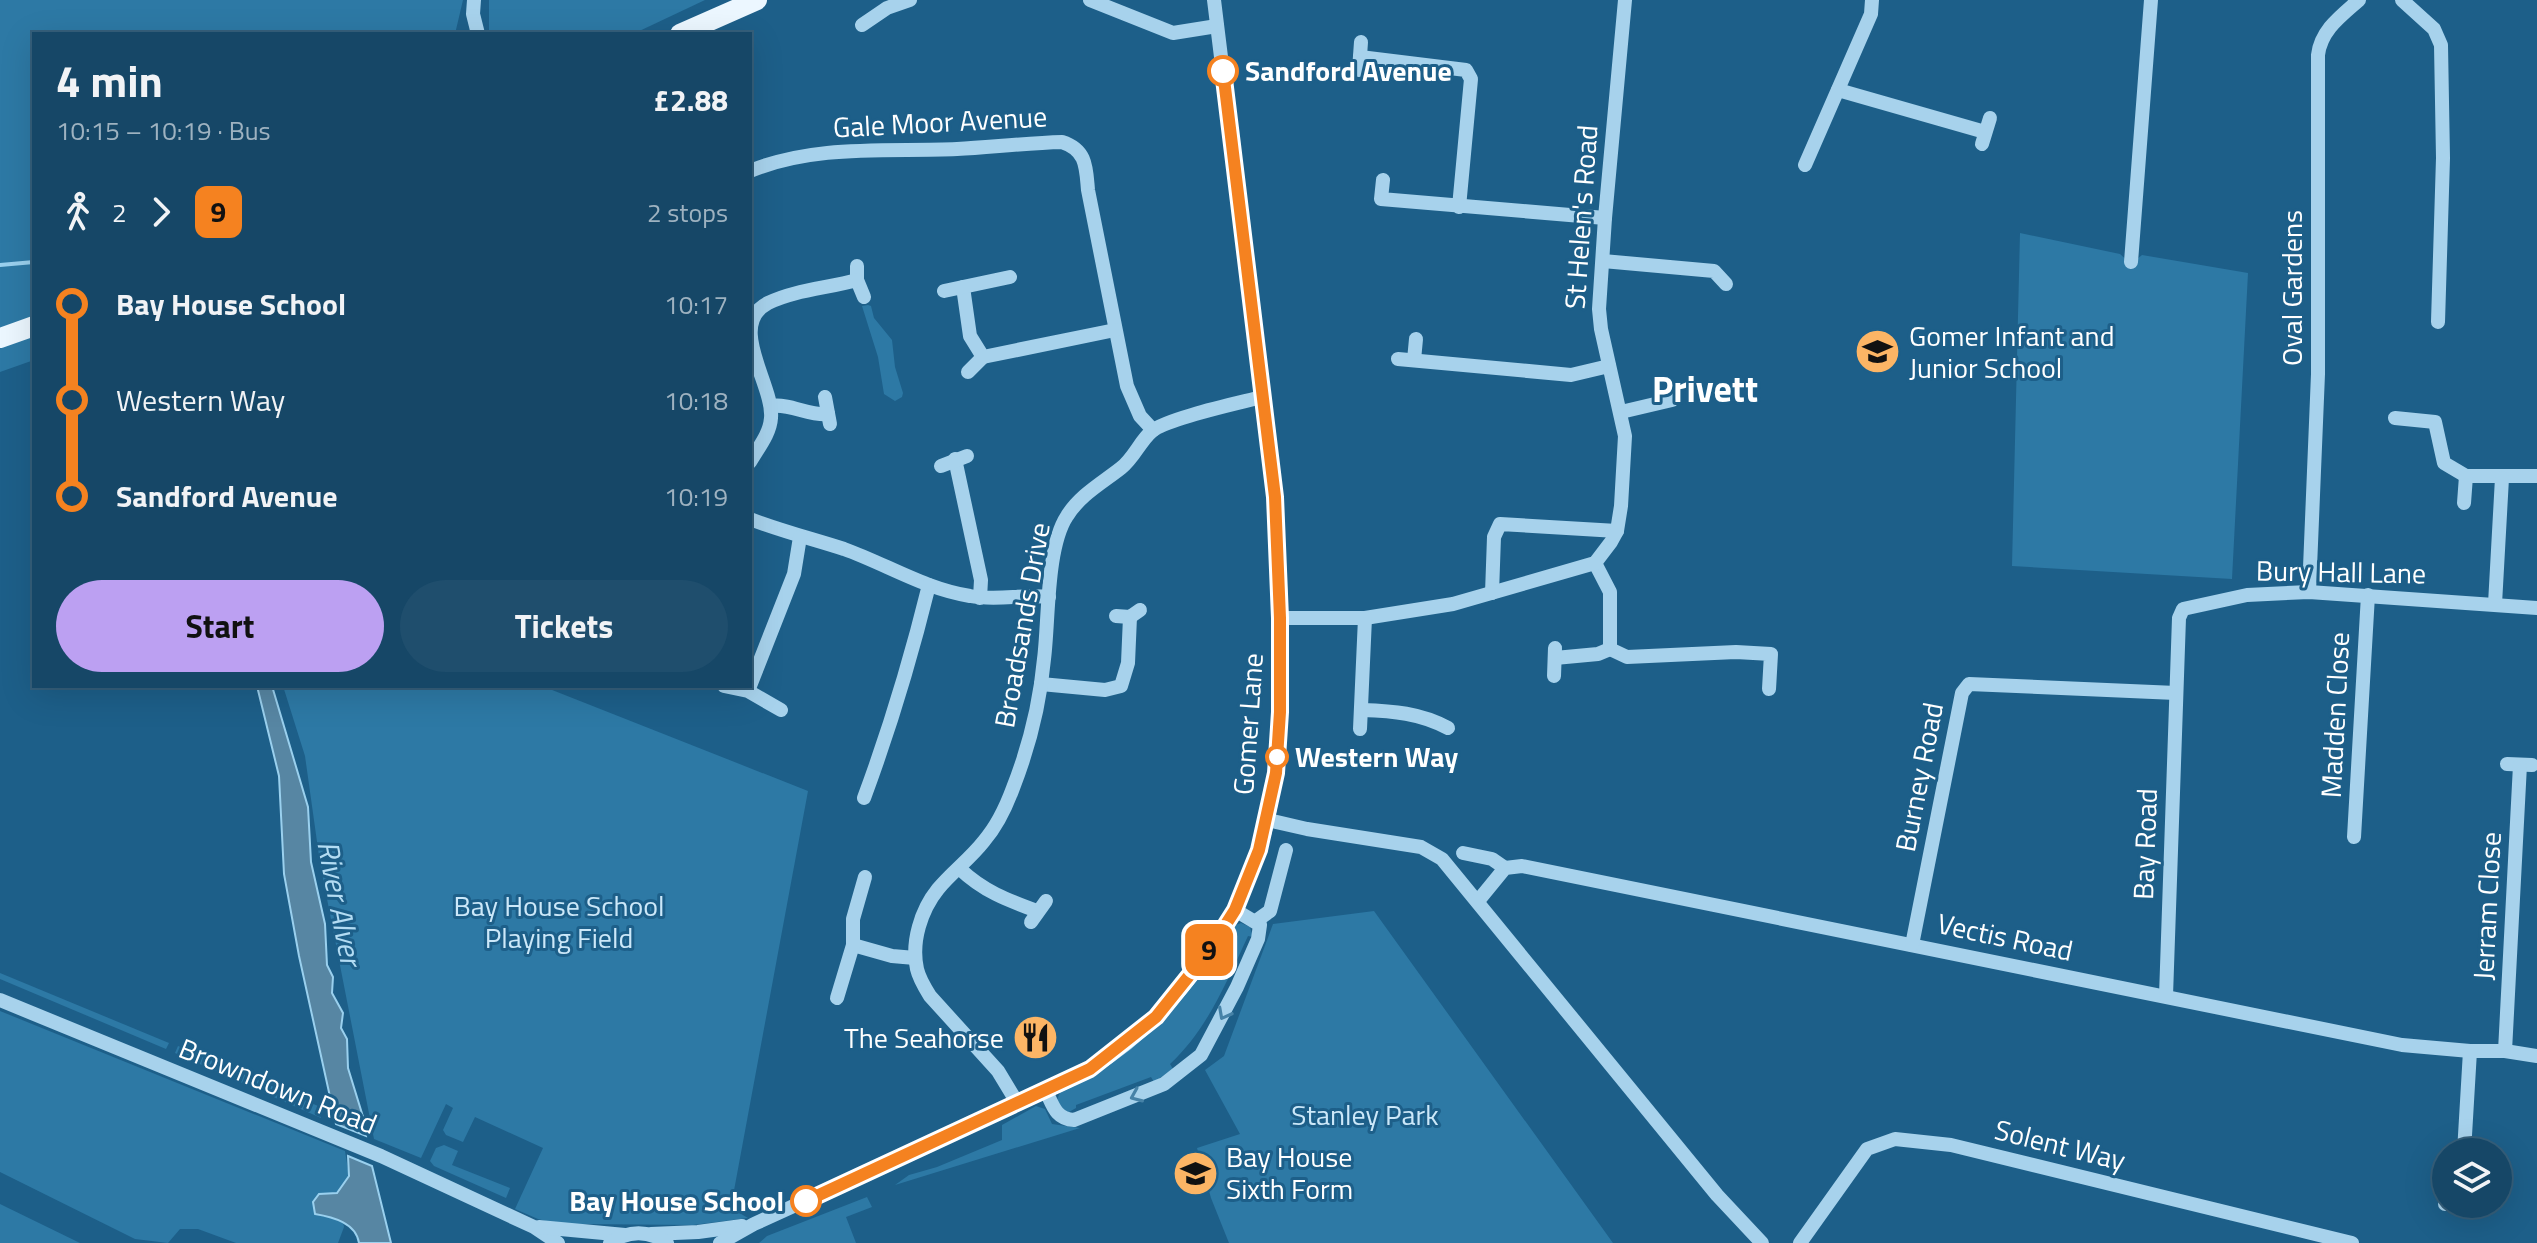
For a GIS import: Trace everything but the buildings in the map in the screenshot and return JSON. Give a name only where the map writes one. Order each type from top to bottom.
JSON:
[{"type":"main road","points":[[685,32],[757,0]]},
{"type":"main road","points":[[0,338],[32,327]]},
{"type":"street","points":[[862,25],[887,8],[910,0]]},
{"type":"street","points":[[1090,0],[1173,33],[1217,26]]},
{"type":"street","name":"Gomer Lane","points":[[754,1224],[1090,1069],[1156,1017],[1209,951],[1235,910],[1259,850],[1276,773],[1280,712],[1275,497],[1214,0]]},
{"type":"street","name":"St Helen's Road","points":[[1595,563],[1617,531],[1625,458],[1621,412],[1599,309],[1625,0]]},
{"type":"street","points":[[1811,160],[1871,14],[1872,0]]},
{"type":"street","points":[[2131,262],[2151,0]]},
{"type":"street","name":"Oval Gardens","points":[[2309,592],[2318,374],[2318,55],[2326,32],[2359,0]]},
{"type":"street","points":[[2402,0],[2434,29],[2441,45],[2443,158],[2438,322]]},
{"type":"street","points":[[467,32],[474,7]]},
{"type":"street","points":[[474,7],[478,32]]},
{"type":"street","points":[[1360,57],[1466,70],[1471,79],[1459,207]]},
{"type":"street","points":[[1838,90],[1986,132]]},
{"type":"street","name":"Gale Moor Avenue","points":[[752,170],[770,163],[846,150],[957,149],[1062,142],[1073,145],[1085,158],[1088,190],[1127,386],[1140,416],[1153,430]]},
{"type":"street","points":[[1383,180],[1381,199],[1605,218]]},
{"type":"street","points":[[1603,261],[1714,271],[1726,284]]},
{"type":"street","points":[[752,330],[753,317],[763,305],[857,273],[864,297]]},
{"type":"street","points":[[944,291],[1010,277]]},
{"type":"street","points":[[963,287],[970,336],[983,357]]},
{"type":"street","points":[[968,372],[983,357],[1115,330]]},
{"type":"street","points":[[1414,360],[1416,339]]},
{"type":"street","points":[[752,346],[771,406],[768,430],[752,458]]},
{"type":"street","points":[[1398,359],[1571,375],[1609,366]]},
{"type":"street","points":[[771,406],[779,405],[829,419],[825,397]]},
{"type":"street","points":[[1153,430],[1183,418],[1262,397]]},
{"type":"street","points":[[1621,412],[1672,400]]},
{"type":"street","points":[[2395,418],[2435,422],[2444,463],[2466,476],[2537,476]]},
{"type":"street","name":"Broadsands Drive","points":[[915,958],[917,936],[928,904],[939,887],[960,869],[991,832],[1008,799],[1029,740],[1041,684],[1049,597],[1060,526],[1068,513],[1094,488],[1125,465],[1153,430]]},
{"type":"street","points":[[941,466],[961,457],[981,580],[980,598]]},
{"type":"street","points":[[2464,503],[2466,476]]},
{"type":"street","points":[[2495,604],[2502,478]]},
{"type":"street","points":[[752,520],[844,549],[929,585],[980,598],[1049,597]]},
{"type":"street","points":[[1492,593],[1494,537],[1503,523],[1617,531]]},
{"type":"street","points":[[752,680],[794,574],[800,537]]},
{"type":"street","points":[[1280,618],[1365,618],[1410,613],[1595,563],[1610,592],[1610,649]]},
{"type":"street","points":[[864,798],[885,763],[929,585]]},
{"type":"street","name":"Bury Hall Lane","points":[[2176,693],[2179,618],[2183,609],[2247,595],[2309,592],[2537,608]]},
{"type":"street","name":"Madden Close","points":[[2354,837],[2368,595]]},
{"type":"street","points":[[1041,684],[1105,690],[1121,686],[1128,663],[1129,614]]},
{"type":"street","points":[[1360,729],[1365,618]]},
{"type":"street","points":[[1554,676],[1555,653],[1598,654],[1610,649],[1627,657],[1736,652],[1771,654],[1769,689]]},
{"type":"street","name":"Burney Road","points":[[1912,945],[1962,693],[1969,684],[2176,693]]},
{"type":"street","points":[[749,688],[781,710]]},
{"type":"street","name":"Bay Road","points":[[2166,996],[2176,693]]},
{"type":"street","points":[[1362,710],[1410,713],[1448,728]]},
{"type":"street","name":"Jerram Close","points":[[2505,1051],[2519,764]]},
{"type":"street","points":[[1268,820],[1421,847],[1442,859],[1717,1195],[1762,1243]]},
{"type":"street","points":[[1256,921],[1270,911],[1286,850]]},
{"type":"street","name":"Vectis Road","points":[[1463,853],[1492,859],[1505,868],[1522,866],[2402,1045],[2537,1056]]},
{"type":"street","points":[[1478,901],[1505,868]]},
{"type":"street","points":[[960,869],[976,885],[995,896],[1038,911]]},
{"type":"street","points":[[837,998],[853,945],[853,919],[865,877]]},
{"type":"street","points":[[1046,1091],[1057,1114],[1074,1120],[1164,1084],[1201,1055],[1225,1013],[1258,939],[1260,925],[1235,910]]},
{"type":"street","points":[[853,945],[892,956],[915,958],[917,972],[930,996],[999,1073],[1018,1104]]},
{"type":"street","name":"Browndown Road","points":[[0,1000],[355,1145],[534,1227],[558,1243]]},
{"type":"street","points":[[2465,1138],[2470,1051]]},
{"type":"street","name":"Solent Way","points":[[1800,1243],[1867,1149],[1895,1139],[1951,1145],[2352,1243]]},
{"type":"street","points":[[720,1243],[754,1224]]},
{"type":"street","name":"Browndown Road","points":[[534,1227],[625,1235],[698,1232],[754,1224]]},
{"type":"street","points":[[651,1234],[667,1243]]},
{"type":"street","points":[[610,1243],[625,1235]]},
{"type":"green space","points":[[0,0],[463,0],[455,32],[32,32],[32,319],[0,331]]},
{"type":"green space","points":[[489,0],[705,0],[637,32],[489,32]]},
{"type":"green space","points":[[2020,233],[2120,254],[2131,264],[2142,255],[2248,273],[2232,579],[2012,566]]},
{"type":"green space","points":[[868,305],[874,318],[892,340],[895,367],[903,393],[895,401],[884,394],[878,357],[862,306]]},
{"type":"green space","points":[[32,337],[32,361],[0,372],[0,347]]},
{"type":"green space","name":"Bay House School Playing Field","points":[[284,688],[547,688],[808,791],[730,1212],[736,1211],[748,1218],[693,1225],[557,1224],[538,1219],[515,1209],[543,1148],[475,1117],[463,1142],[446,1135],[443,1130],[453,1108],[446,1104],[421,1158],[374,1139],[320,863],[305,756]]},
{"type":"green space","name":"Stanley Park","points":[[1374,911],[1613,1243],[1229,1243],[1211,1198],[1197,1148],[1240,1134],[1205,1070],[1224,1056],[1273,924]]},
{"type":"green space","points":[[1241,923],[1250,927],[1253,937],[1248,936],[1224,987],[1195,1036],[1170,1064],[1173,1069],[1154,1082],[1151,1077],[1076,1105],[1069,1112],[1062,1111],[1057,1100],[1060,1092],[1111,1063],[1164,1019],[1215,955],[1231,927]]},
{"type":"green space","points":[[0,973],[169,1043],[166,1049],[0,979]]},
{"type":"green space","points":[[0,1011],[345,1151],[349,1176],[337,1193],[325,1193],[313,1202],[315,1214],[343,1222],[338,1243],[236,1243],[198,1229],[180,1229],[168,1243],[135,1239],[0,1172]]},
{"type":"green space","points":[[178,1046],[318,1106],[321,1118],[175,1053]]},
{"type":"green space","points":[[1036,1106],[1045,1109],[1052,1124],[1080,1128],[895,1185],[909,1175],[1002,1140],[1002,1125]]},
{"type":"green space","points":[[444,1145],[458,1151],[452,1165],[510,1188],[506,1198],[434,1166],[430,1161],[436,1148]]},
{"type":"green space","points":[[867,1197],[872,1207],[846,1217],[856,1243],[759,1243],[767,1236]]},
{"type":"green space","points":[[0,1204],[80,1243],[0,1243]]},
{"type":"shaded area","points":[[257,688],[273,688],[308,807],[311,862],[325,924],[327,965],[333,977],[332,993],[343,1013],[341,1028],[347,1039],[348,1068],[366,1136],[336,1124],[284,874],[279,776]]},
{"type":"shaded area","points":[[348,1156],[372,1166],[391,1243],[359,1243],[349,1226],[315,1214],[313,1202],[319,1194],[337,1193],[349,1176]]},
{"type":"waterway","points":[[0,265],[32,262]]},
{"type":"bus line","name":"9","points":[[806,1201],[1046,1091],[1090,1069],[1126,1043],[1156,1017],[1209,951],[1235,910],[1259,850],[1276,773],[1280,712],[1278,543],[1223,71]]},
{"type":"place","name":"Sandford Avenue","points":[[1223,71]]},
{"type":"place","name":"Gomer Infant and Junior School","points":[[1878,352]]},
{"type":"place","name":"Western Way","points":[[1277,757]]},
{"type":"place","name":"The Seahorse","points":[[1035,1038]]},
{"type":"place","name":"Bay House Sixth Form","points":[[1195,1173]]},
{"type":"place","name":"Bay House School","points":[[806,1201]]},
{"type":"district","name":"Privett","points":[[1705,389]]},
{"type":"water label","name":"River Alver","points":[[339,903]]}]
